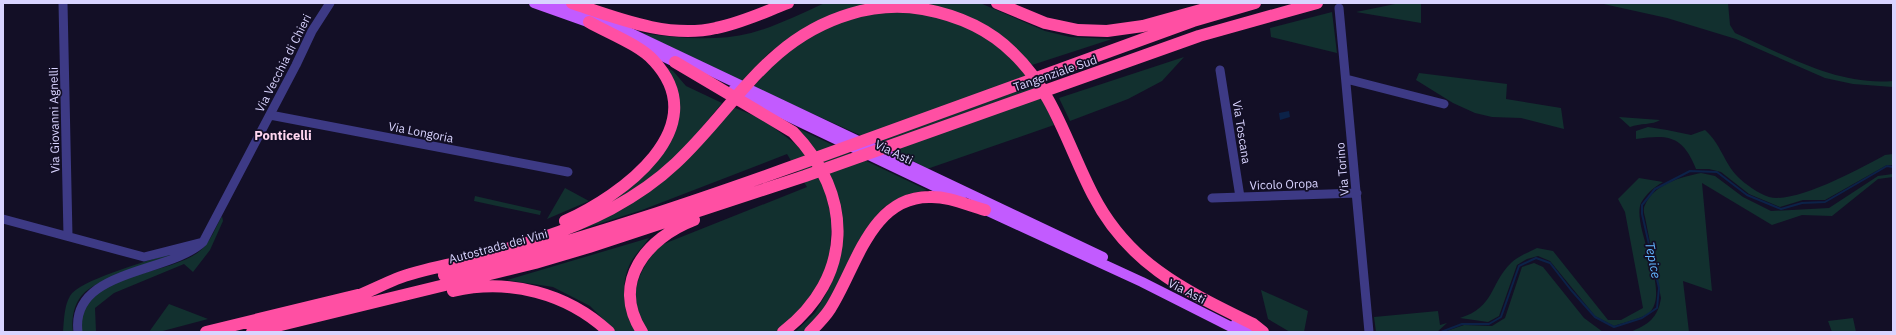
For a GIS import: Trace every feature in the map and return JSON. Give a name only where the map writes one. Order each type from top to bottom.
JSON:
[{"type":"highway","points":[[572,3],[650,26],[692,31],[737,23],[788,3]]},
{"type":"highway","points":[[996,3],[1045,23],[1078,30],[1107,31],[1144,26],[1226,3]]},
{"type":"highway","name":"Tangenziale Sud","points":[[792,167],[1193,21],[1255,3]]},
{"type":"highway","name":"Tangenziale Sud","points":[[805,176],[1079,80],[1199,36],[1318,3]]},
{"type":"highway","points":[[360,295],[399,278],[470,260],[546,236],[612,208],[664,175],[758,72],[782,49],[810,30],[833,19],[858,12],[885,7],[912,7],[942,12],[968,22],[990,35],[1013,52],[1037,80],[1069,139],[1093,196],[1110,223],[1128,246],[1154,270],[1184,290],[1253,324],[1262,332]]},
{"type":"highway","points":[[470,260],[534,234],[596,205],[637,175],[662,147],[669,133],[673,118],[673,102],[670,86],[663,71],[644,52],[589,22]]},
{"type":"highway","points":[[675,62],[793,132],[808,147],[819,162],[830,184],[836,207],[838,232],[835,256],[828,278],[815,302],[798,320],[783,332]]},
{"type":"highway","name":"Autostrada dei Vini","points":[[206,332],[514,257],[561,244],[792,167]]},
{"type":"highway","points":[[642,332],[631,309],[630,293],[633,278],[640,262],[662,237],[686,223],[767,193],[805,176]]},
{"type":"highway","name":"Autostrada dei Vini","points":[[252,332],[535,263],[643,230],[805,176]]},
{"type":"highway","points":[[810,332],[830,309],[866,238],[886,213],[914,198],[930,196],[946,198],[985,210]]},
{"type":"highway","points":[[330,313],[386,307],[462,289],[499,286],[525,288],[549,295],[576,307],[609,332]]},
{"type":"main road","name":"Via Asti","points":[[534,3],[589,22],[675,62],[985,210],[1142,282],[1241,332]]},
{"type":"main road","name":"Via Asti","points":[[557,3],[592,16],[627,32],[1144,277],[1254,332]]},
{"type":"street","name":"Via Giovanni Agnelli","points":[[63,3],[68,236]]},
{"type":"street","name":"Via Vecchia di Chieri","points":[[78,332],[77,324],[82,305],[95,290],[117,279],[185,255],[203,242],[270,115],[312,31],[330,3]]},
{"type":"street","name":"Via Torino","points":[[1339,8],[1370,330]]},
{"type":"street","name":"Via Toscana","points":[[1220,70],[1240,197]]},
{"type":"street","points":[[1346,79],[1444,104]]},
{"type":"street","name":"Via Longoria","points":[[270,115],[568,172]]},
{"type":"street","name":"Vicolo Oropa","points":[[1212,198],[1356,193]]},
{"type":"street","points":[[3,219],[144,257],[203,242]]},
{"type":"green space","points":[[825,3],[980,3],[1045,31],[1070,37],[1112,39],[1032,65],[1002,37],[902,4],[801,31],[770,52],[742,81],[641,33],[696,38],[724,38],[737,36],[770,27]]},
{"type":"green space","points":[[1400,3],[1421,3],[1421,23],[1356,12]]},
{"type":"green space","points":[[1599,3],[1728,3],[1730,25],[1735,33],[1792,59],[1832,74],[1852,79],[1893,81],[1893,87],[1853,84],[1825,78],[1736,39],[1667,18]]},
{"type":"green space","points":[[885,11],[914,13],[942,19],[966,27],[988,40],[1008,56],[1026,75],[1041,98],[1054,125],[927,169],[900,153],[753,87],[781,55],[835,22]]},
{"type":"green space","points":[[1332,12],[1337,53],[1271,37],[1270,28]]},
{"type":"green space","points":[[1184,57],[1162,81],[1128,99],[1070,121],[1059,98]]},
{"type":"green space","points":[[659,63],[673,71],[686,86],[722,103],[681,151],[647,182],[619,200],[571,224],[644,173],[677,116]]},
{"type":"green space","points":[[1419,73],[1507,84],[1506,99],[1561,108],[1564,129],[1521,118],[1492,117],[1475,113],[1453,103],[1416,80]]},
{"type":"green space","points":[[733,107],[762,119],[801,148],[823,183],[832,220],[829,262],[816,292],[797,317],[776,332],[647,332],[641,324],[636,309],[635,299],[636,289],[643,269],[654,252],[661,245],[807,187],[787,154],[642,210],[555,238],[627,205]]},
{"type":"green space","points":[[1619,117],[1660,120],[1654,123],[1630,127]]},
{"type":"green space","points":[[795,127],[927,190],[908,194],[884,207],[869,226],[821,314],[804,332],[795,332],[815,313],[830,287],[839,259],[838,200]]},
{"type":"green space","points":[[1648,127],[1691,135],[1705,130],[1715,141],[1733,172],[1744,183],[1761,194],[1769,197],[1781,198],[1795,195],[1828,184],[1885,155],[1893,154],[1893,165],[1887,165],[1825,200],[1803,200],[1780,207],[1749,194],[1721,172],[1709,169],[1696,169],[1686,150],[1674,140],[1657,137],[1636,139],[1636,131]]},
{"type":"green space","points":[[1701,173],[1715,176],[1743,197],[1771,211],[1829,208],[1878,176],[1893,174],[1893,177],[1878,179],[1832,216],[1802,215],[1772,225],[1702,183],[1712,291],[1683,281],[1689,332],[1630,332],[1642,327],[1655,316],[1660,305],[1661,298],[1644,214],[1644,206],[1649,198],[1661,187],[1677,179]]},
{"type":"green space","points":[[1639,178],[1663,182],[1653,188],[1645,197],[1641,203],[1639,213],[1641,227],[1654,275],[1656,290],[1655,303],[1649,313],[1637,319],[1614,326],[1595,316],[1550,261],[1538,256],[1527,259],[1517,265],[1499,316],[1488,322],[1460,318],[1480,308],[1486,302],[1504,271],[1511,263],[1537,248],[1553,251],[1608,320],[1621,320],[1643,308],[1625,212],[1618,199]]},
{"type":"green space","points":[[565,188],[589,201],[547,219]]},
{"type":"green space","points":[[475,196],[541,211],[540,215],[474,201]]},
{"type":"green space","points":[[222,216],[223,221],[210,250],[193,272],[184,264],[114,293],[95,308],[96,332],[82,332],[82,313],[89,300],[101,290],[116,282],[172,265],[188,258],[204,247],[213,234]]},
{"type":"green space","points":[[649,238],[631,262],[626,274],[624,291],[626,309],[636,332],[616,332],[590,306],[553,287],[507,280]]},
{"type":"green space","points":[[175,252],[183,252],[117,275],[93,286],[78,300],[72,321],[73,332],[63,332],[67,304],[70,296],[76,290],[102,277]]},
{"type":"green space","points":[[1534,263],[1543,267],[1584,318],[1603,332],[1444,332],[1464,325],[1492,326],[1505,318],[1522,267]]},
{"type":"green space","points":[[1261,290],[1308,311],[1304,332],[1290,332],[1268,319]]},
{"type":"green space","points":[[169,304],[208,319],[159,332],[149,332]]},
{"type":"green space","points":[[1438,311],[1440,325],[1447,323],[1437,332],[1376,332],[1374,317]]},
{"type":"green space","points":[[1853,318],[1856,332],[1832,332],[1828,321]]},
{"type":"water","points":[[1289,111],[1290,117],[1280,120],[1279,113]]},
{"type":"waterway","name":"Tepice","points":[[1441,332],[1462,324],[1489,324],[1501,317],[1519,266],[1536,258],[1550,263],[1595,317],[1614,327],[1642,318],[1657,308],[1659,288],[1642,214],[1642,205],[1655,189],[1690,171],[1717,172],[1747,195],[1781,209],[1802,203],[1825,202],[1887,166],[1893,167]]},
{"type":"district","name":"Ponticelli","points":[[283,135]]}]
